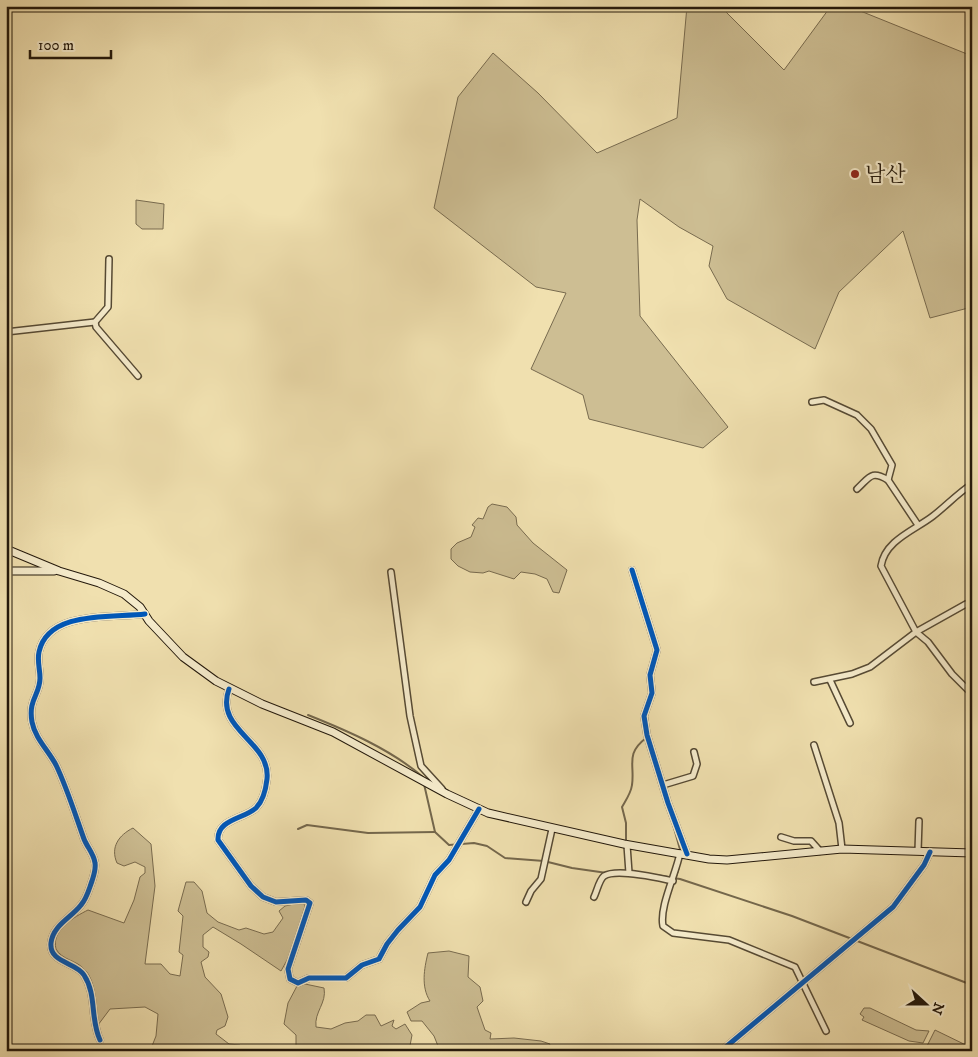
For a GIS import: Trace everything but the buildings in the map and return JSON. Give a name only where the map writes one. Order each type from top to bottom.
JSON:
[{"type":"main road","points":[[6,549],[59,571],[112,588],[133,600],[183,657],[201,672],[229,689],[334,732],[427,784],[479,809],[552,829],[626,845],[727,860],[842,849],[972,854]]},
{"type":"main road","points":[[6,570],[59,571]]},
{"type":"street","points":[[6,332],[94,322],[108,307],[109,259]]},
{"type":"street","points":[[94,322],[96,327],[138,376]]},
{"type":"street","points":[[812,402],[824,400],[841,406],[857,415],[871,429],[892,465],[888,480]]},
{"type":"street","points":[[857,489],[873,475],[878,474],[888,480],[918,525]]},
{"type":"street","points":[[972,484],[888,550],[881,566],[916,632],[928,642],[952,674],[972,694]]},
{"type":"street","points":[[632,570],[657,650],[650,675],[652,693],[644,716],[648,737],[682,854],[663,908],[662,920],[667,930],[673,933],[716,937],[743,944],[795,967],[826,1031]]},
{"type":"street","points":[[391,572],[410,716],[421,766],[447,794]]},
{"type":"street","points":[[814,682],[830,680],[870,667],[916,632],[966,604]]},
{"type":"street","points":[[100,1040],[94,1023],[91,988],[85,976],[80,970],[60,960],[52,948],[51,942],[57,928],[85,898],[96,864],[94,856],[84,840],[56,765],[36,735],[32,724],[31,704],[39,684],[39,652],[43,640],[50,631],[75,620],[145,614]]},
{"type":"street","points":[[830,680],[850,723]]},
{"type":"street","points":[[229,689],[225,703],[230,718],[258,752],[264,762],[267,779],[262,798],[257,807],[225,824],[219,833],[218,840],[251,886],[263,897],[276,902],[306,900],[310,903],[295,952],[288,968],[290,979],[294,982],[298,983],[308,978],[346,978],[362,965],[379,959],[392,937],[420,907],[435,875],[449,860],[479,809]]},
{"type":"street","points":[[814,745],[839,823],[842,849]]},
{"type":"street","points":[[663,785],[693,776],[697,764],[694,752]]},
{"type":"street","points":[[918,851],[920,822]]},
{"type":"street","points":[[526,902],[531,891],[541,879],[552,829]]},
{"type":"street","points":[[781,837],[794,841],[811,841],[820,851]]},
{"type":"street","points":[[626,845],[629,873]]},
{"type":"street","points":[[721,1051],[893,907],[924,865],[930,852]]},
{"type":"street","points":[[594,897],[605,875],[629,873],[673,881]]},
{"type":"shaded area","points":[[687,6],[720,6],[784,70],[831,6],[848,6],[972,56],[972,307],[930,318],[903,231],[839,292],[815,349],[727,299],[709,266],[713,246],[679,227],[640,199],[637,220],[640,316],[728,427],[703,448],[589,419],[583,395],[531,369],[566,293],[536,287],[434,208],[458,97],[493,53],[538,93],[597,153],[677,118]]},
{"type":"shaded area","points":[[136,200],[164,204],[163,229],[142,229],[136,224]]},
{"type":"shaded area","points":[[492,504],[507,507],[516,517],[517,525],[533,543],[567,570],[559,593],[553,592],[547,579],[535,574],[521,572],[514,579],[489,571],[483,573],[470,572],[458,566],[451,559],[451,549],[457,543],[471,537],[475,527],[472,525],[478,518],[483,519],[488,507]]},
{"type":"shaded area","points":[[133,828],[151,844],[155,886],[145,964],[161,964],[170,974],[180,976],[183,955],[179,952],[183,916],[178,911],[186,882],[194,882],[202,891],[207,913],[218,922],[239,930],[246,928],[264,934],[273,932],[283,918],[279,911],[285,906],[303,902],[305,906],[292,951],[281,971],[213,927],[203,935],[203,947],[209,952],[208,957],[201,962],[205,977],[221,994],[228,1017],[225,1026],[217,1030],[216,1034],[229,1044],[240,1045],[243,1051],[150,1051],[156,1036],[158,1014],[145,1007],[110,1009],[98,1025],[95,995],[88,974],[81,966],[62,956],[56,949],[55,942],[60,930],[70,920],[88,910],[124,923],[134,900],[140,877],[145,873],[145,867],[135,862],[124,866],[117,863],[115,857],[117,842]]},
{"type":"shaded area","points":[[449,951],[469,956],[468,977],[480,987],[483,1001],[477,1007],[485,1030],[491,1033],[490,1039],[514,1038],[541,1041],[550,1044],[547,1051],[440,1051],[434,1036],[422,1021],[411,1021],[407,1012],[421,1003],[430,1001],[424,984],[428,953]]},
{"type":"shaded area","points":[[305,984],[324,988],[324,998],[317,1017],[316,1027],[331,1029],[345,1023],[358,1021],[366,1015],[375,1015],[381,1026],[394,1020],[392,1026],[396,1029],[405,1024],[412,1035],[409,1051],[296,1051],[296,1035],[284,1024],[288,1003],[297,986]]},
{"type":"shaded area","points":[[864,1008],[870,1008],[916,1030],[929,1031],[923,1043],[909,1041],[862,1020],[864,1017],[860,1014]]},
{"type":"shaded area","points":[[935,1030],[972,1048],[972,1051],[934,1051],[926,1048]]},
{"type":"waterway","points":[[649,732],[647,716],[654,693]]},
{"type":"waterway","points":[[308,715],[383,749],[423,777]]},
{"type":"waterway","points":[[626,842],[626,823],[622,807],[631,788],[633,778],[632,760],[635,749],[646,738]]},
{"type":"waterway","points":[[424,784],[435,832],[449,845],[474,843],[487,846],[505,858],[544,861],[572,868],[607,873]]},
{"type":"waterway","points":[[671,817],[681,853]]},
{"type":"waterway","points":[[298,829],[307,825],[368,833],[435,832]]},
{"type":"waterway","points":[[676,877],[679,867]]},
{"type":"waterway","points":[[656,875],[680,879],[792,916],[972,985]]},
{"type":"cycle path","points":[[632,570],[657,650],[650,675],[652,693],[644,716],[647,735],[668,803],[687,854]]},
{"type":"cycle path","points":[[100,1040],[95,1024],[91,991],[84,975],[75,967],[54,955],[51,943],[55,931],[77,910],[85,899],[94,874],[94,860],[56,765],[34,728],[31,714],[39,684],[39,652],[45,638],[55,629],[83,619],[145,614]]},
{"type":"cycle path","points":[[229,689],[226,703],[229,715],[235,725],[261,755],[266,766],[267,779],[261,802],[251,812],[226,824],[219,833],[218,840],[251,886],[263,897],[276,902],[306,900],[310,903],[288,969],[290,979],[298,983],[309,978],[346,978],[362,965],[379,959],[387,944],[398,930],[420,907],[435,875],[449,860],[479,809]]},
{"type":"cycle path","points":[[721,1051],[893,907],[924,865],[930,852]]},
{"type":"place","name":"남산","points":[[855,174]]}]
